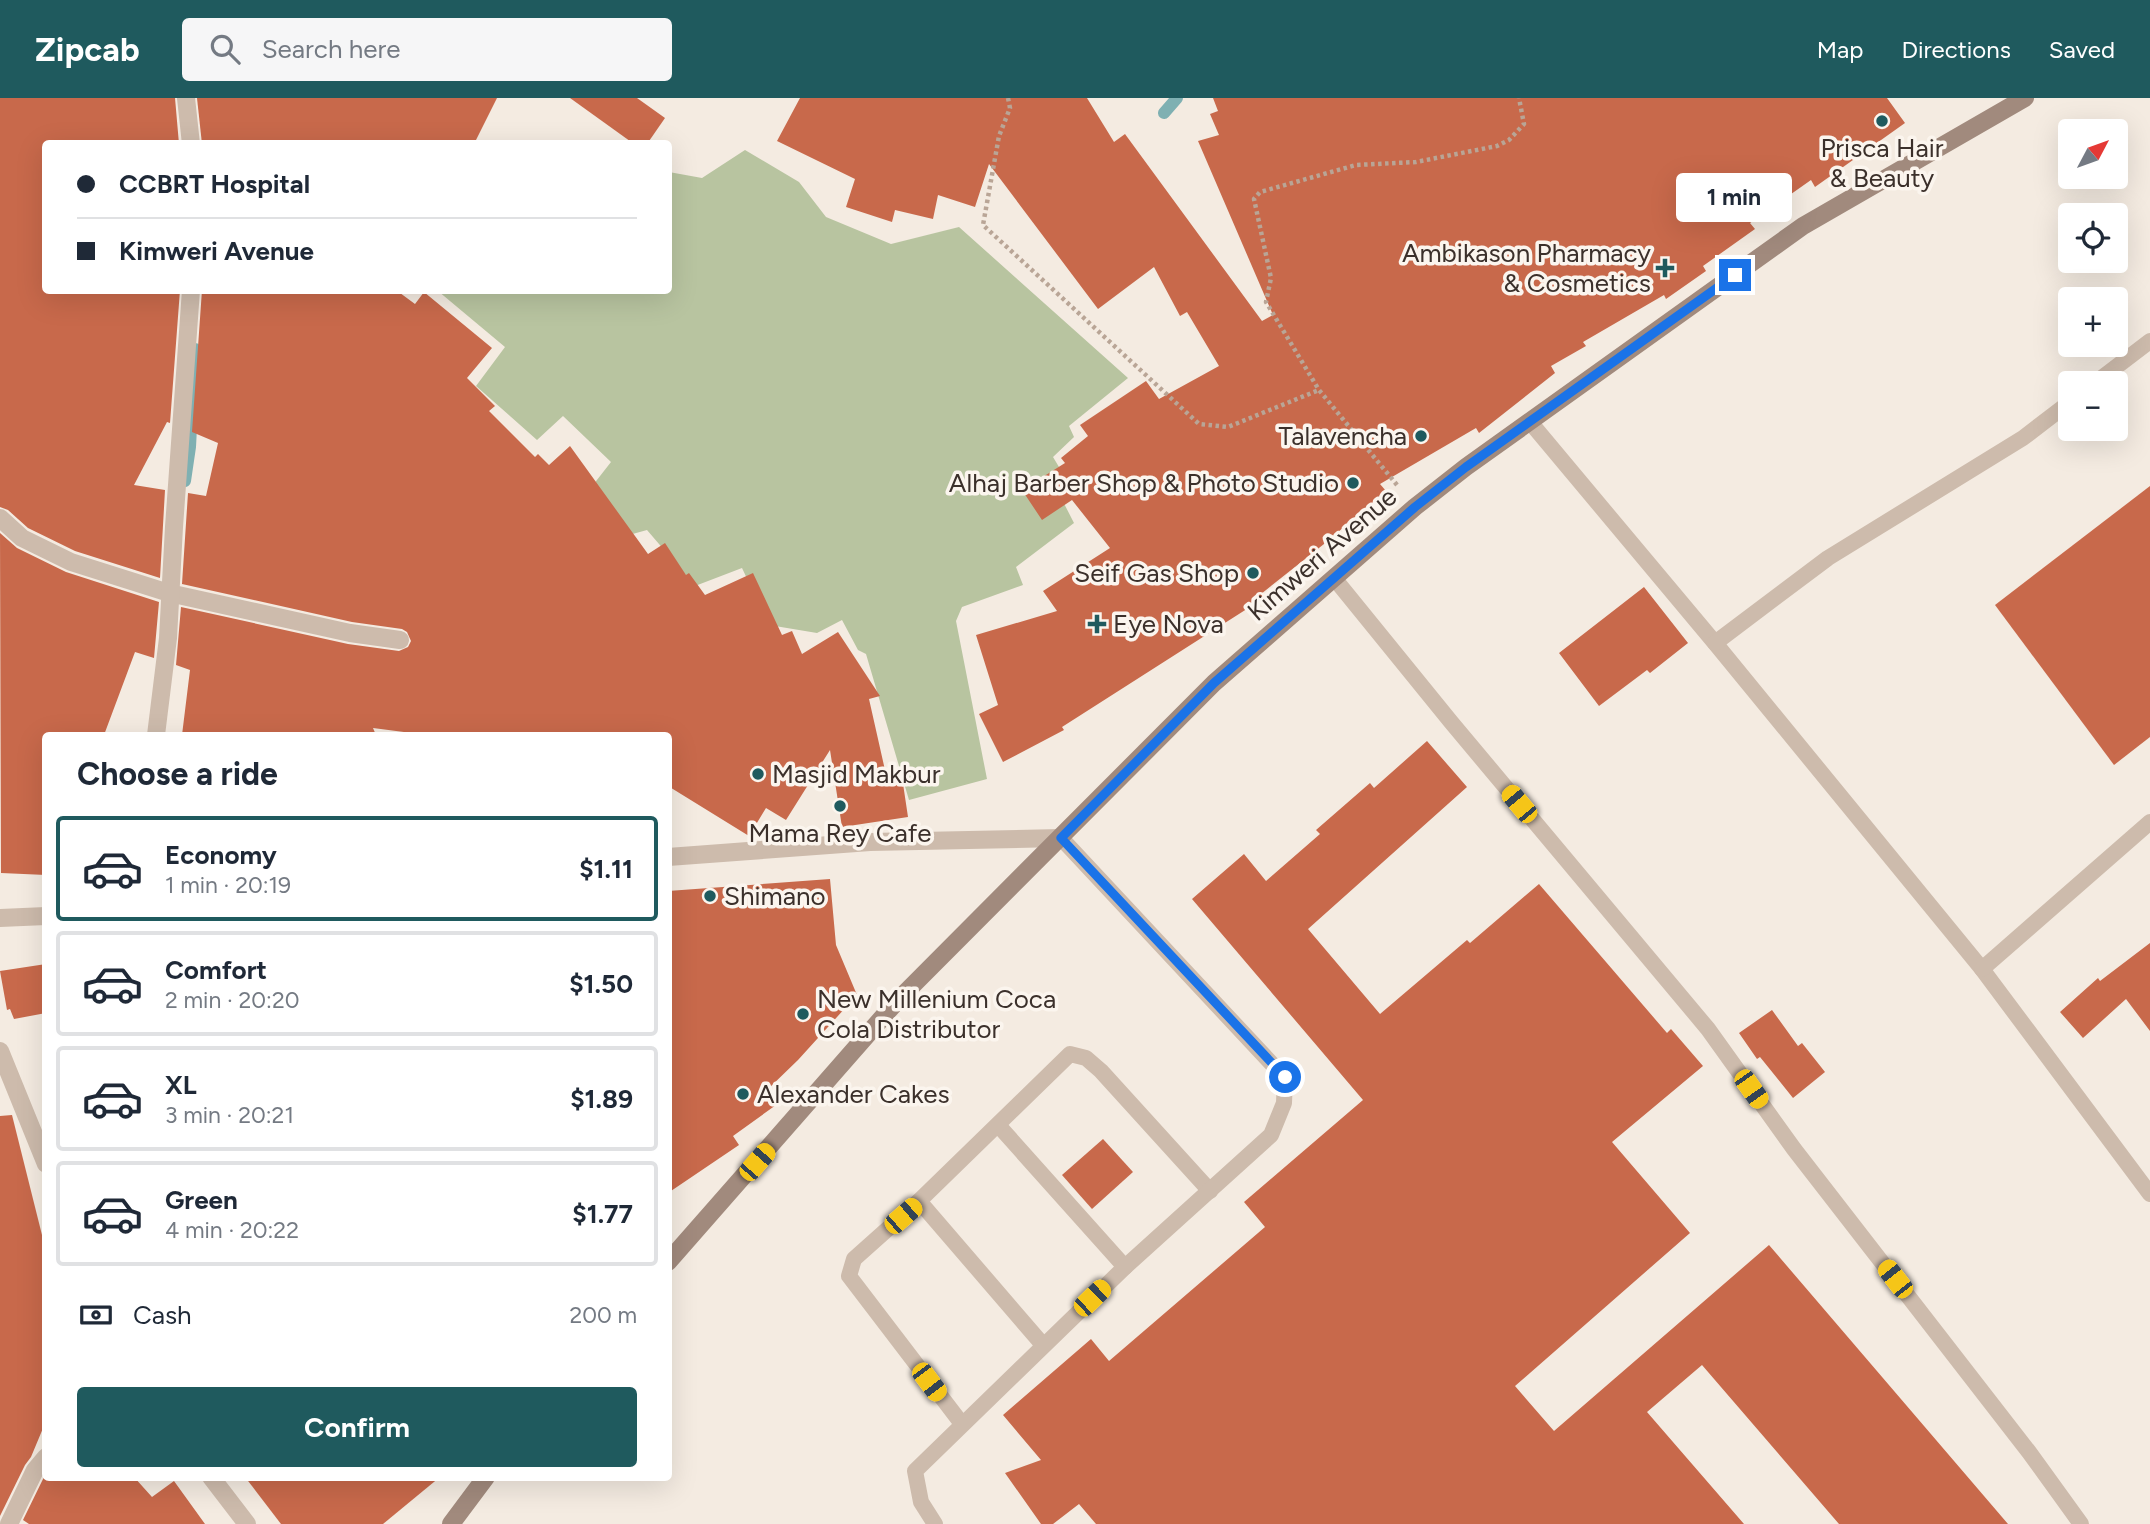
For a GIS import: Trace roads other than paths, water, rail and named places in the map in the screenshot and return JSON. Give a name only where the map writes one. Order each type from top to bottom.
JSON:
[{"type":"street","points":[[186,98],[191,140]]},
{"type":"street","name":"Kimweri Avenue","points":[[672,1257],[896,1002],[1214,683],[1415,507],[1466,467],[1802,226],[2025,98]]},
{"type":"street","points":[[156,732],[168,639],[191,294]]},
{"type":"street","points":[[0,518],[22,538],[71,562],[169,593],[350,633],[400,639]]},
{"type":"street","points":[[672,857],[870,842],[1061,838]]},
{"type":"street","points":[[0,919],[42,916]]},
{"type":"street","points":[[0,1051],[42,1154]]},
{"type":"street","points":[[9,1524],[35,1470],[42,1462]]},
{"type":"street","points":[[214,1481],[247,1524]]},
{"type":"street","points":[[451,1524],[483,1481]]},
{"type":"lane","points":[[2111,371],[2150,341]]},
{"type":"lane","points":[[1715,643],[1828,558],[2023,438],[2058,411]]},
{"type":"lane","points":[[1530,422],[1982,969],[2150,1194]]},
{"type":"lane","points":[[1334,578],[1708,1029],[1794,1149],[2029,1452],[2081,1524]]},
{"type":"lane","points":[[1982,969],[2150,822]]},
{"type":"lane","points":[[934,1524],[921,1502],[915,1471],[1125,1267],[1271,1135],[1284,1102],[1285,1077],[1061,838]]},
{"type":"lane","points":[[962,1424],[849,1276],[853,1259],[919,1201],[1070,1054],[1086,1058],[1101,1071],[1210,1191]]},
{"type":"lane","points":[[998,1125],[1125,1267]]},
{"type":"lane","points":[[919,1201],[1043,1345]]},
{"type":"waterway","points":[[1164,113],[1177,98]]},
{"type":"waterway","points":[[185,481],[190,447],[195,349]]},
{"type":"place","name":"Prisca Hair & Beauty","points":[[1882,121]]},
{"type":"place","name":"Ambikason Pharmacy & Cosmetics","points":[[1665,268]]},
{"type":"place","name":"Talavencha","points":[[1421,436]]},
{"type":"place","name":"Alhaj Barber Shop & Photo Studio","points":[[1353,483]]},
{"type":"place","name":"Seif Gas Shop","points":[[1253,573]]},
{"type":"place","name":"Eye Nova","points":[[1097,624]]},
{"type":"place","name":"Masjid Makbur","points":[[758,774]]},
{"type":"place","name":"Mama Rey Cafe","points":[[840,806]]},
{"type":"place","name":"Shimano","points":[[710,896]]},
{"type":"place","name":"New Millenium Coca Cola Distributor","points":[[803,1014]]},
{"type":"place","name":"Alexander Cakes","points":[[743,1094]]}]
